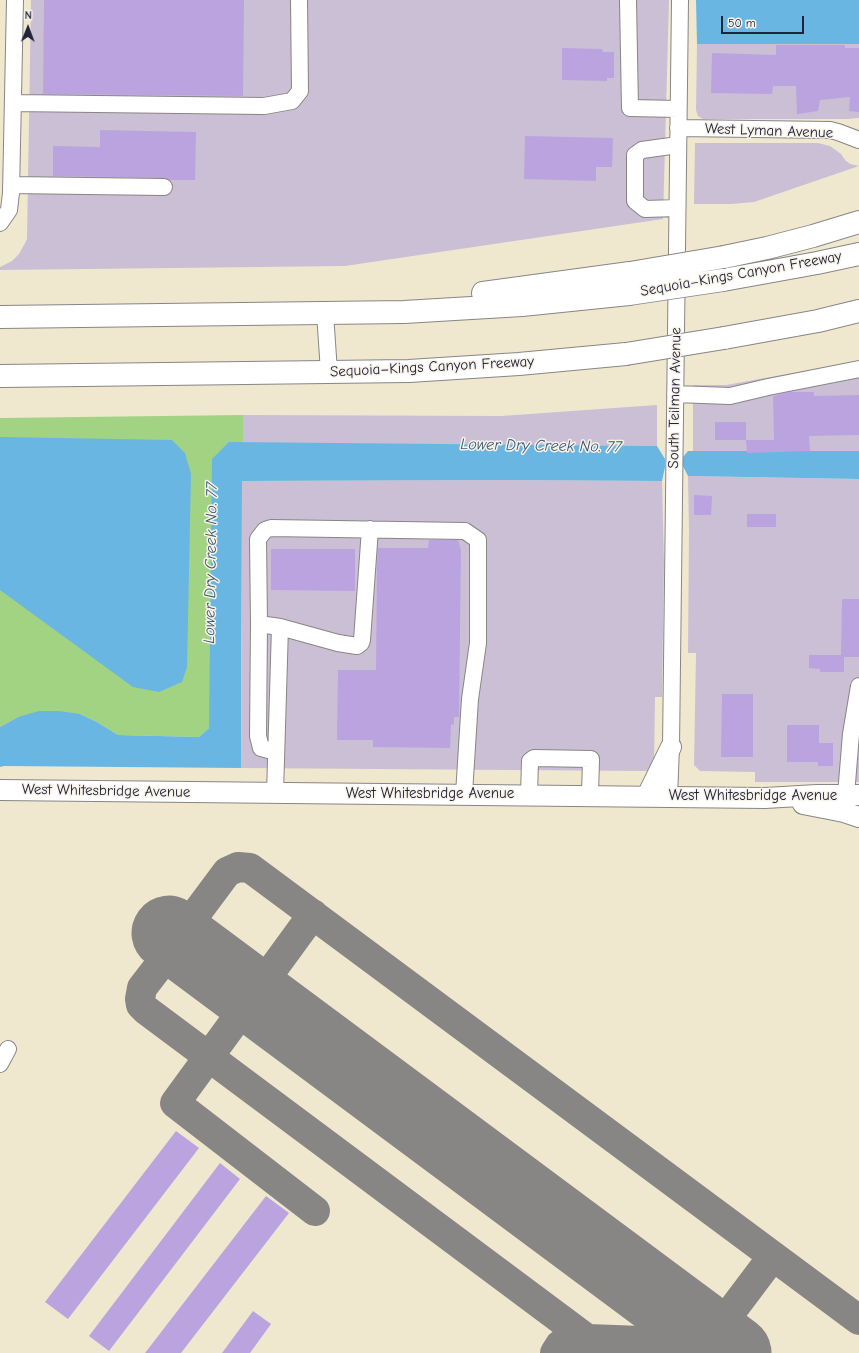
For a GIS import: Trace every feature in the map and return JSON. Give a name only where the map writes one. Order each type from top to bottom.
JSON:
[{"type":"highway","points":[[29,317],[445,297],[505,291],[630,283],[724,257],[813,236],[859,222]]},
{"type":"highway","name":"Sequoia–Kings Canyon Freeway","points":[[0,317],[404,312],[522,305],[630,283],[723,280],[859,254]]},
{"type":"highway","name":"Sequoia–Kings Canyon Freeway","points":[[0,376],[409,371],[519,364],[626,354],[818,321],[859,311]]},
{"type":"main road","points":[[647,796],[671,747]]},
{"type":"main road","name":"West Whitesbridge Avenue","points":[[0,790],[765,798],[817,795],[853,795]]},
{"type":"main road","points":[[765,798],[844,812],[859,817]]},
{"type":"street","points":[[0,223],[9,210],[11,185],[15,0]]},
{"type":"street","points":[[13,103],[264,106],[292,101],[300,91],[299,0]]},
{"type":"street","points":[[628,0],[630,108],[678,109]]},
{"type":"street","name":"South Teilman Avenue","points":[[669,797],[671,747],[680,0]]},
{"type":"street","name":"West Lyman Avenue","points":[[678,128],[830,130],[859,140]]},
{"type":"street","points":[[677,208],[644,209],[635,201],[635,155],[642,150],[678,145]]},
{"type":"street","points":[[11,185],[164,187]]},
{"type":"street","points":[[325,313],[329,372]]},
{"type":"street","points":[[675,394],[730,396],[768,386],[859,369]]},
{"type":"street","points":[[276,752],[261,748],[258,736],[258,539],[264,530],[271,528],[465,531],[478,540],[478,643],[470,699],[464,794]]},
{"type":"street","points":[[259,624],[280,627],[338,644],[357,646],[361,643],[370,529]]},
{"type":"street","points":[[275,793],[280,627]]},
{"type":"street","points":[[853,795],[851,734],[859,686]]},
{"type":"street","points":[[529,795],[530,761],[534,758],[591,759],[590,795]]},
{"type":"street","points":[[0,1064],[8,1050]]},
{"type":"shaded area","points":[[31,0],[669,0],[663,219],[345,266],[0,270],[0,267],[12,261],[19,254],[27,239]]},
{"type":"shaded area","points":[[697,44],[859,44],[859,118],[703,119],[698,116],[696,110]]},
{"type":"shaded area","points":[[695,143],[818,143],[830,146],[841,154],[850,164],[859,166],[754,202],[731,204],[694,204]]},
{"type":"shaded area","points":[[859,361],[859,451],[693,451],[693,385],[726,385]]},
{"type":"shaded area","points":[[657,405],[657,446],[243,443],[243,415],[501,416]]},
{"type":"shaded area","points":[[688,476],[859,479],[859,782],[755,782],[755,772],[700,771],[694,765],[696,653],[688,653]]},
{"type":"shaded area","points":[[242,481],[662,481],[664,562],[662,697],[655,697],[654,765],[648,771],[241,768]]},
{"type":"green space","points":[[243,415],[243,443],[229,442],[209,728],[199,737],[118,735],[97,722],[80,714],[18,717],[0,727],[0,418]]},
{"type":"water","points":[[696,0],[859,0],[859,44],[697,44]]},
{"type":"water","points":[[0,437],[172,440],[185,453],[191,474],[187,667],[182,682],[159,692],[133,687],[0,590]]},
{"type":"water","name":"Lower Dry Creek No. 77","points":[[229,442],[657,446],[665,459],[665,467],[662,481],[242,481],[241,768],[0,767],[0,727],[18,717],[39,711],[59,711],[80,714],[97,722],[118,735],[199,737],[209,728],[212,459]]},
{"type":"water","points":[[688,451],[859,451],[859,479],[688,476],[683,466],[683,457]]},
{"type":"building","points":[[44,0],[244,0],[243,96],[43,94]]},
{"type":"building","points":[[776,45],[845,45],[845,48],[859,48],[859,112],[849,111],[850,97],[820,100],[818,111],[797,114],[796,86],[773,86],[772,94],[711,93],[712,53],[776,55]]},
{"type":"building","points":[[562,48],[602,49],[603,52],[614,52],[614,78],[607,78],[607,81],[562,80]]},
{"type":"building","points":[[100,130],[196,132],[195,180],[53,176],[53,146],[100,147]]},
{"type":"building","points":[[525,136],[613,138],[612,167],[596,167],[596,181],[524,179]]},
{"type":"building","points":[[790,392],[814,392],[814,396],[859,395],[859,435],[809,436],[810,451],[747,453],[746,440],[774,440],[773,396]]},
{"type":"building","points":[[715,422],[746,422],[746,440],[715,440]]},
{"type":"building","points":[[694,495],[712,496],[711,515],[694,515]]},
{"type":"building","points":[[747,514],[776,514],[776,527],[747,527]]},
{"type":"building","points":[[429,540],[458,540],[461,550],[459,717],[454,717],[454,724],[451,725],[450,748],[373,747],[373,740],[337,740],[338,670],[376,670],[378,548],[428,548]]},
{"type":"building","points":[[271,549],[355,549],[355,591],[271,590]]},
{"type":"building","points":[[842,599],[859,599],[859,657],[844,657],[844,672],[820,672],[820,669],[809,668],[809,655],[841,655]]},
{"type":"building","points":[[722,694],[753,694],[753,757],[721,757]]},
{"type":"building","points":[[787,725],[819,725],[819,743],[833,743],[833,766],[818,766],[818,762],[787,762]]},
{"type":"building","points":[[176,1131],[199,1148],[68,1319],[45,1302]]},
{"type":"building","points":[[220,1163],[240,1179],[109,1351],[89,1336]]},
{"type":"building","points":[[266,1196],[289,1213],[181,1353],[145,1353]]},
{"type":"building","points":[[253,1311],[271,1324],[250,1353],[222,1353]]},
{"type":"taxiway","points":[[206,960],[189,942],[187,930],[189,923],[227,872],[238,867],[250,868],[859,1320]]},
{"type":"taxiway","points":[[313,914],[175,1103],[315,1211]]},
{"type":"taxiway","points":[[206,960],[183,952],[168,956],[142,988],[140,999],[141,1005],[606,1353]]},
{"type":"taxiway","points":[[712,1337],[773,1256]]},
{"type":"taxiway","points":[[555,1353],[560,1345],[566,1341],[580,1338],[722,1344]]},
{"type":"runway","points":[[169,933],[734,1353]]}]
